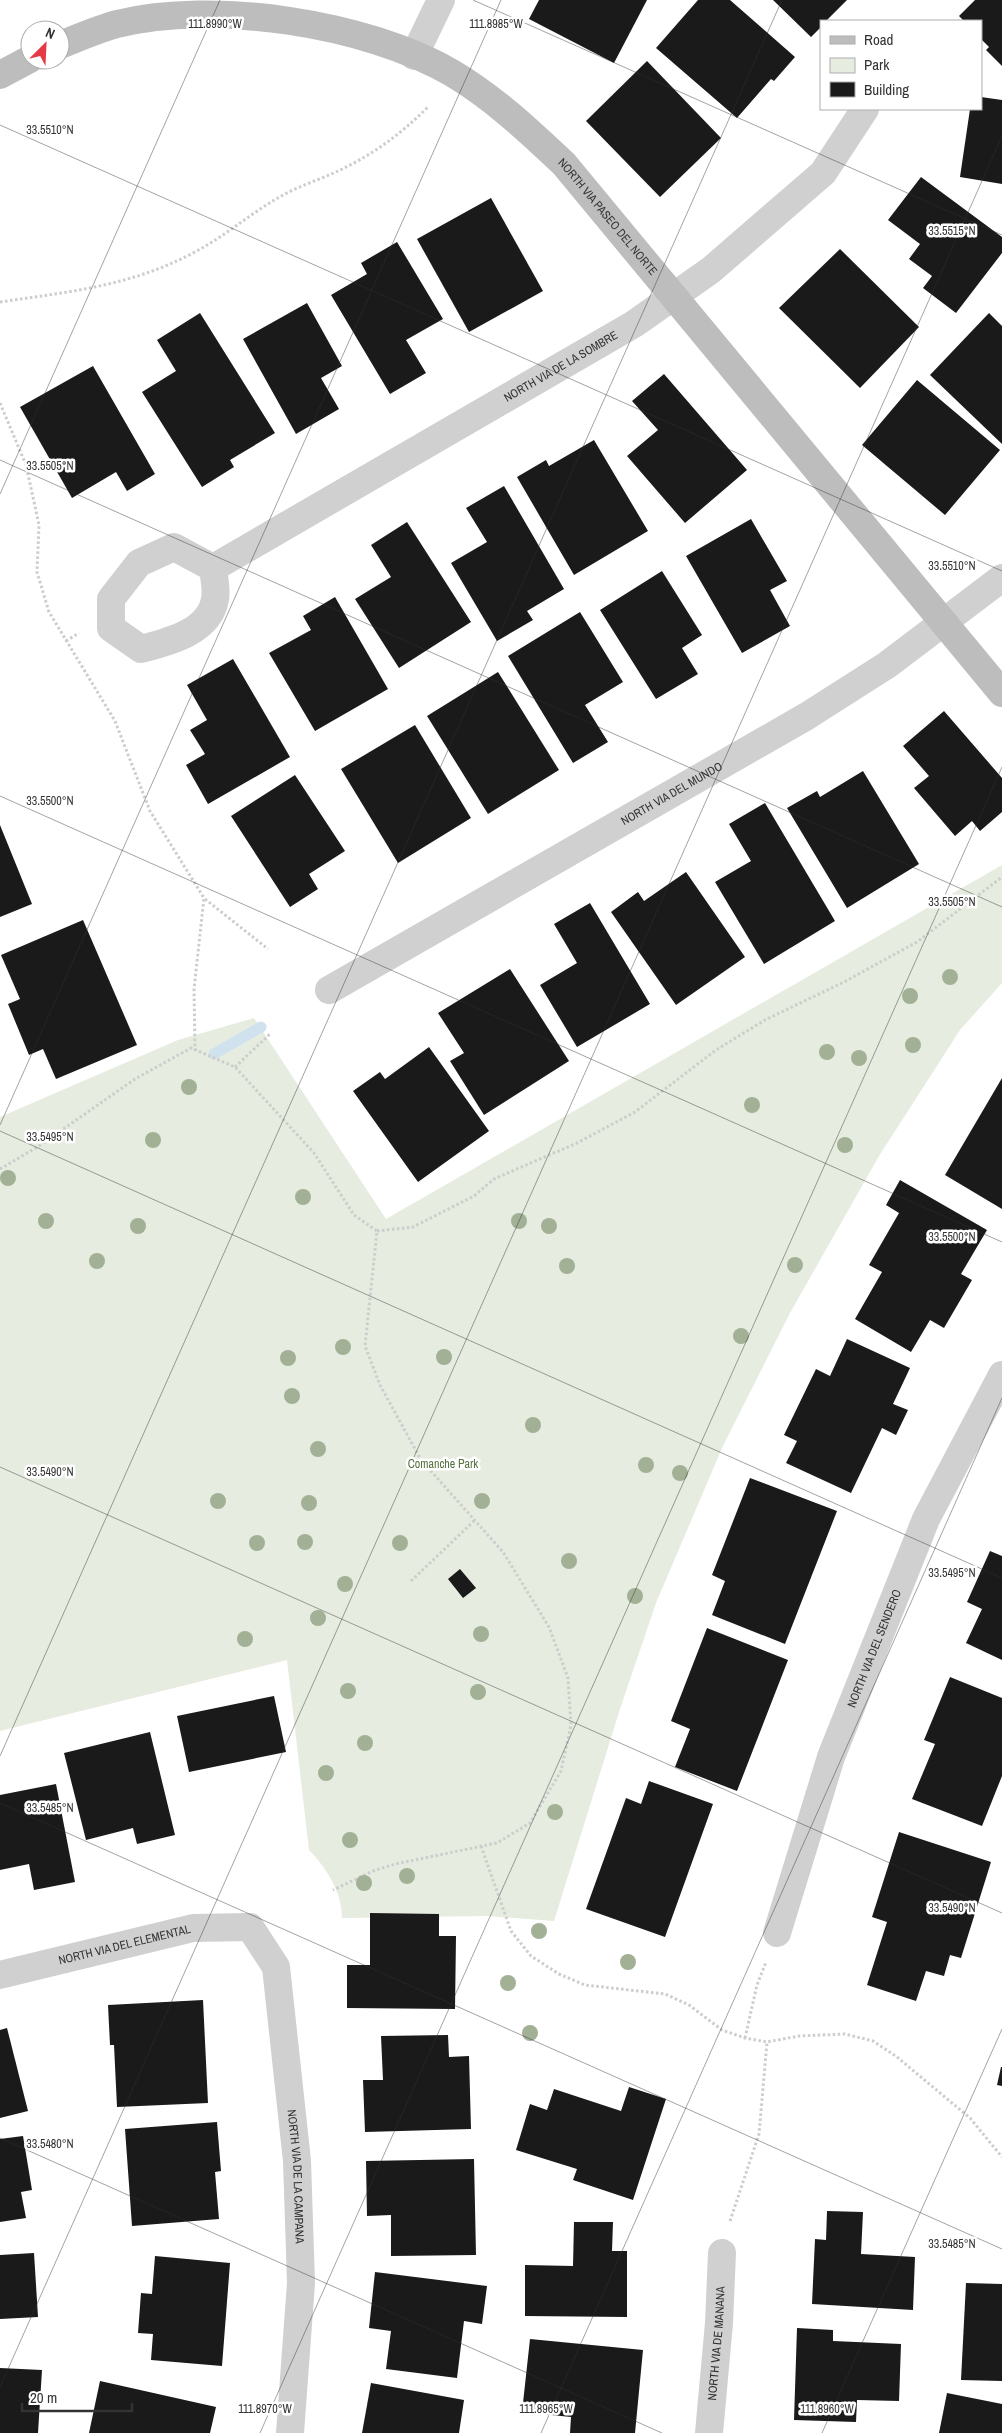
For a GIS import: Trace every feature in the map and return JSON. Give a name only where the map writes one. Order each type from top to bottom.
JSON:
[{"type":"street","points":[[414,56],[441,0]]},
{"type":"street","name":"NORTH VIA PASEO DEL NORTE","points":[[70,41],[117,24],[159,17],[204,14],[292,21],[350,33],[414,56],[450,72],[485,94],[520,123],[564,164],[1002,693]]},
{"type":"street","points":[[0,75],[20,64]]},
{"type":"street","name":"NORTH VIA DE LA SOMBRE","points":[[213,568],[634,324],[675,296],[711,270],[823,173],[865,110]]},
{"type":"street","name":"NORTH VIA DEL MUNDO","points":[[329,990],[807,716],[887,665],[1002,578]]},
{"type":"street","name":"NORTH VIA DEL SENDERO","points":[[777,1933],[830,1757],[926,1519],[1002,1375]]},
{"type":"street","name":"NORTH VIA DEL ELEMENTAL","points":[[0,1975],[193,1928],[250,1927]]},
{"type":"street","name":"NORTH VIA DE LA CAMPANA","points":[[250,1927],[276,1967],[297,2161],[301,2283],[290,2433]]},
{"type":"street","name":"NORTH VIA DE MANANA","points":[[709,2433],[719,2322],[722,2253]]},
{"type":"path","points":[[0,302],[81,291],[136,279],[194,253],[285,194],[338,171],[376,151],[400,134],[429,106]]},
{"type":"path","points":[[0,403],[26,464],[38,524],[37,572],[49,612],[115,721],[150,811],[204,898],[268,949]]},
{"type":"path","points":[[0,1169],[39,1146],[135,1079],[191,1048],[234,1068],[314,1153],[354,1214],[377,1231],[413,1227],[474,1196],[494,1179],[577,1144],[635,1112],[716,1050],[765,1020],[844,982],[917,942],[1002,878]]},
{"type":"path","points":[[195,1050],[194,989],[204,898]]},
{"type":"path","points":[[234,1068],[270,1034]]},
{"type":"path","points":[[333,1890],[373,1871],[394,1864],[497,1843],[530,1823],[561,1771],[571,1725],[568,1678],[549,1627],[503,1552],[421,1460],[380,1385],[365,1346],[377,1231]]},
{"type":"path","points":[[411,1582],[475,1520]]},
{"type":"path","points":[[481,1846],[512,1931],[530,1956],[558,1974],[585,1985],[665,1994],[689,2004],[722,2030],[745,2038],[767,2042],[799,2036],[845,2034],[873,2041],[897,2057],[970,2118],[1002,2157]]},
{"type":"path","points":[[745,2038],[756,1985],[777,1933]]},
{"type":"path","points":[[722,2253],[738,2192],[759,2134],[767,2042]]},
{"type":"green space","name":"Comanche Park","points":[[1002,865],[1002,983],[960,1030],[879,1156],[790,1313],[722,1448],[656,1603],[620,1709],[554,1921],[486,1916],[342,1918],[339,1899],[332,1881],[322,1865],[309,1850],[287,1660],[0,1731],[0,1117],[178,1040],[254,1018],[386,1219]]},
{"type":"building","points":[[539,0],[647,0],[614,63],[529,19]]},
{"type":"building","points":[[698,0],[730,0],[795,57],[774,81],[771,79],[737,118],[656,48]]},
{"type":"building","points":[[773,0],[847,0],[827,20],[820,20],[820,28],[811,37]]},
{"type":"building","points":[[975,0],[1002,0],[1002,66],[986,50],[989,47],[982,40],[982,20],[963,20],[959,16]]},
{"type":"building","points":[[647,61],[721,138],[660,197],[586,121]]},
{"type":"building","points":[[982,97],[1002,100],[1002,184],[960,177],[970,110],[982,110]]},
{"type":"building","points":[[921,177],[1002,237],[1002,253],[956,313],[923,288],[932,276],[909,259],[920,244],[888,220]]},
{"type":"building","points":[[491,198],[543,291],[469,332],[417,239]]},
{"type":"building","points":[[397,242],[443,319],[406,340],[426,373],[390,394],[331,295],[367,274],[361,263]]},
{"type":"building","points":[[840,249],[919,327],[860,388],[779,308]]},
{"type":"building","points":[[307,303],[342,366],[321,378],[339,409],[296,434],[243,339]]},
{"type":"building","points":[[200,313],[275,433],[230,460],[234,467],[202,487],[142,392],[176,371],[157,340]]},
{"type":"building","points":[[989,313],[1002,326],[1002,444],[930,375]]},
{"type":"building","points":[[93,366],[155,474],[127,491],[116,472],[72,498],[20,407]]},
{"type":"building","points":[[664,374],[747,470],[685,523],[627,456],[658,430],[632,401]]},
{"type":"building","points":[[917,380],[1000,450],[945,515],[862,445]]},
{"type":"building","points":[[594,440],[648,531],[574,575],[517,477],[546,460],[549,466]]},
{"type":"building","points":[[504,486],[564,589],[527,611],[533,620],[497,641],[451,563],[487,542],[466,508]]},
{"type":"building","points":[[751,519],[787,581],[770,590],[790,626],[742,653],[686,556]]},
{"type":"building","points":[[407,522],[471,622],[399,668],[355,599],[391,577],[371,545]]},
{"type":"building","points":[[662,571],[702,635],[682,648],[698,674],[656,699],[600,610]]},
{"type":"building","points":[[335,597],[388,689],[315,731],[269,653],[311,630],[303,616]]},
{"type":"building","points":[[580,612],[623,682],[585,705],[608,742],[573,763],[508,656]]},
{"type":"building","points":[[233,659],[290,757],[208,804],[186,765],[205,754],[190,730],[207,720],[187,685]]},
{"type":"building","points":[[498,672],[559,770],[488,814],[427,716]]},
{"type":"building","points":[[944,711],[1002,778],[1002,812],[980,831],[972,821],[955,836],[914,788],[929,776],[903,746]]},
{"type":"building","points":[[415,725],[471,818],[398,863],[341,769]]},
{"type":"building","points":[[863,771],[919,864],[847,908],[787,808],[817,791],[820,797]]},
{"type":"building","points":[[295,775],[345,851],[309,874],[318,889],[290,907],[231,816]]},
{"type":"building","points":[[765,803],[835,921],[764,964],[715,882],[751,861],[729,824]]},
{"type":"building","points":[[0,825],[32,904],[0,917]]},
{"type":"building","points":[[686,872],[745,957],[676,1005],[611,912],[638,892],[644,901]]},
{"type":"building","points":[[590,903],[650,1004],[577,1047],[540,985],[577,963],[554,924]]},
{"type":"building","points":[[83,920],[137,1045],[56,1079],[43,1049],[29,1055],[8,1004],[20,999],[1,955]]},
{"type":"building","points":[[510,969],[569,1061],[484,1115],[450,1061],[464,1053],[438,1013]]},
{"type":"building","points":[[429,1047],[489,1131],[418,1182],[353,1091],[380,1072],[385,1079]]},
{"type":"building","points":[[1002,1078],[1002,1209],[945,1175]]},
{"type":"building","points":[[900,1180],[987,1230],[961,1274],[972,1280],[944,1328],[930,1320],[911,1352],[855,1319],[882,1272],[869,1265],[899,1213],[886,1205]]},
{"type":"building","points":[[847,1339],[910,1368],[893,1404],[908,1410],[896,1435],[882,1428],[851,1493],[786,1463],[797,1441],[784,1435],[816,1369],[830,1376]]},
{"type":"building","points":[[750,1478],[837,1511],[785,1644],[712,1615],[725,1581],[712,1575]]},
{"type":"building","points":[[990,1551],[1002,1556],[1002,1660],[966,1643],[982,1609],[967,1602]]},
{"type":"building","points":[[460,1569],[476,1588],[463,1598],[448,1579]]},
{"type":"building","points":[[707,1628],[788,1660],[737,1791],[675,1767],[690,1729],[671,1721]]},
{"type":"building","points":[[950,1677],[1002,1698],[1002,1776],[982,1826],[912,1799],[935,1744],[924,1740]]},
{"type":"building","points":[[274,1696],[286,1752],[189,1772],[177,1716]]},
{"type":"building","points":[[150,1732],[175,1835],[137,1844],[133,1828],[86,1840],[64,1753]]},
{"type":"building","points":[[649,1781],[713,1804],[665,1937],[586,1909],[626,1798],[641,1804]]},
{"type":"building","points":[[56,1784],[75,1882],[34,1890],[29,1864],[0,1870],[0,1795]]},
{"type":"building","points":[[899,1832],[991,1862],[961,1958],[950,1955],[944,1976],[926,1971],[916,2001],[867,1985],[887,1922],[872,1917]]},
{"type":"building","points":[[370,1913],[439,1914],[439,1936],[456,1936],[455,2009],[347,2008],[347,1965],[370,1965]]},
{"type":"building","points":[[203,2000],[208,2103],[117,2107],[114,2045],[110,2045],[108,2005]]},
{"type":"building","points":[[7,2028],[28,2111],[0,2118],[0,2030]]},
{"type":"building","points":[[448,2035],[449,2057],[469,2056],[471,2129],[365,2132],[363,2080],[383,2080],[381,2036]]},
{"type":"building","points":[[1002,2067],[1002,2086],[997,2085]]},
{"type":"building","points":[[629,2087],[666,2099],[633,2200],[573,2180],[577,2169],[516,2150],[530,2104],[547,2110],[554,2089],[621,2111]]},
{"type":"building","points":[[217,2122],[221,2171],[215,2172],[219,2219],[132,2226],[125,2129]]},
{"type":"building","points":[[23,2136],[32,2190],[21,2192],[26,2218],[0,2222],[0,2139]]},
{"type":"building","points":[[474,2159],[476,2255],[391,2256],[391,2215],[367,2216],[366,2161]]},
{"type":"building","points":[[827,2211],[863,2212],[861,2254],[915,2257],[913,2310],[812,2304],[815,2239],[826,2240]]},
{"type":"building","points":[[574,2222],[613,2222],[612,2251],[627,2251],[627,2317],[525,2316],[525,2265],[573,2266]]},
{"type":"building","points":[[34,2253],[38,2317],[0,2319],[0,2255]]},
{"type":"building","points":[[155,2256],[230,2263],[222,2366],[151,2360],[153,2334],[138,2333],[141,2293],[152,2294]]},
{"type":"building","points":[[375,2272],[487,2286],[482,2324],[464,2321],[457,2378],[386,2369],[391,2331],[369,2328]]},
{"type":"building","points":[[966,2283],[1002,2284],[1002,2381],[961,2380]]},
{"type":"building","points":[[797,2328],[833,2330],[833,2341],[901,2344],[899,2401],[857,2400],[856,2422],[794,2420]]},
{"type":"building","points":[[530,2339],[643,2350],[635,2433],[570,2433],[571,2417],[522,2412]]},
{"type":"building","points":[[0,2368],[42,2370],[38,2433],[0,2433]]},
{"type":"building","points":[[100,2381],[216,2407],[210,2433],[89,2433]]},
{"type":"building","points":[[371,2383],[464,2400],[459,2433],[362,2433]]},
{"type":"building","points":[[947,2393],[1002,2404],[1002,2433],[939,2433]]},
{"type":"waterway","points":[[214,1054],[261,1027]]}]
